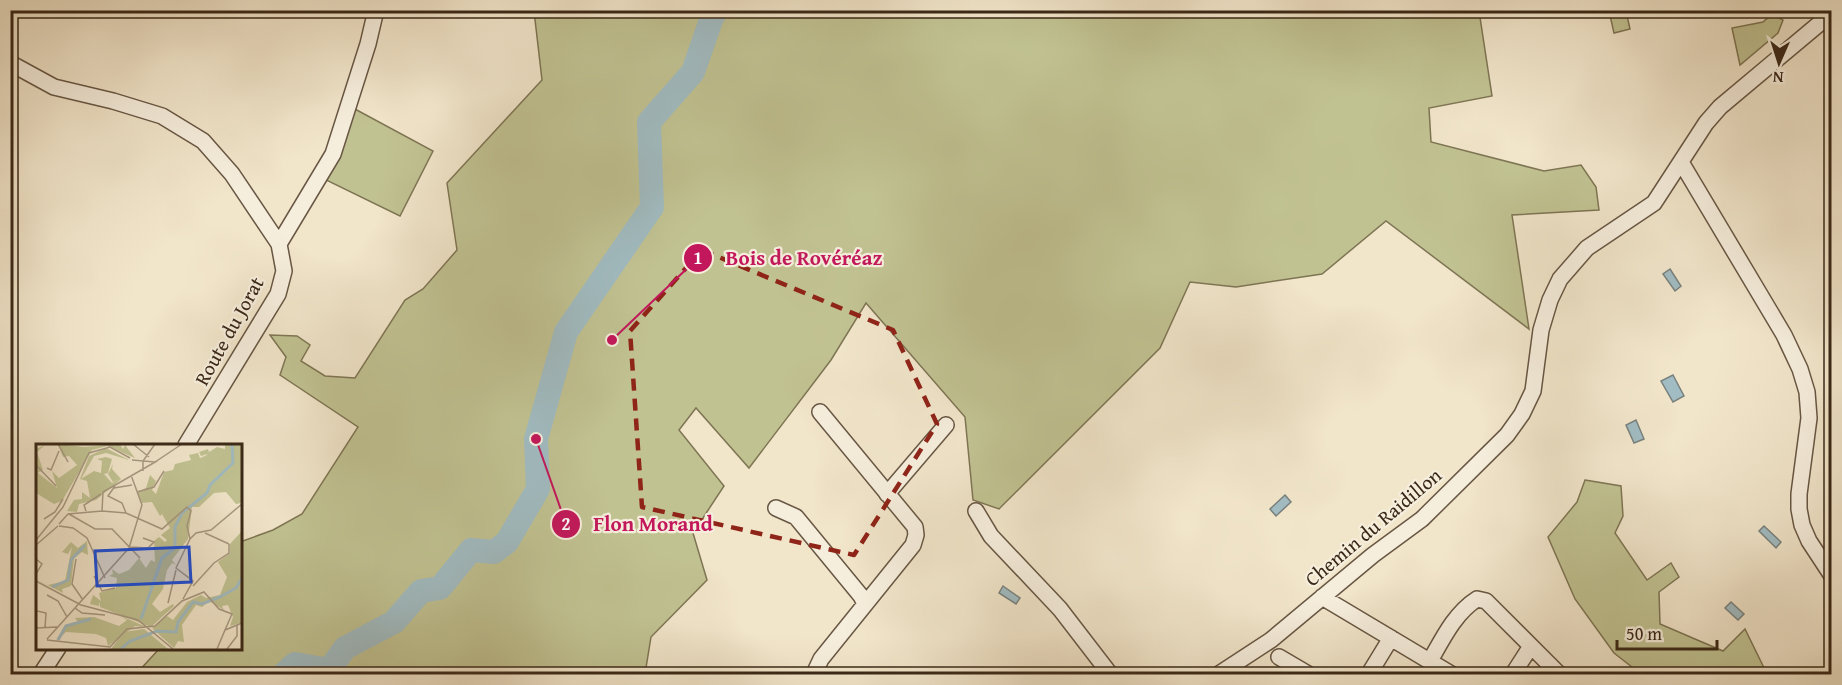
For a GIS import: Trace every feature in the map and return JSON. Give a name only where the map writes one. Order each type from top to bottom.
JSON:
[{"type":"street","points":[[279,244],[333,154],[368,44],[376,10]]},
{"type":"street","name":"Chemin du Raidillon","points":[[1219,675],[1271,640],[1428,514],[1515,425],[1533,391],[1543,321],[1560,279],[1587,248],[1654,203],[1706,123],[1720,108],[1832,13]]},
{"type":"street","name":"Route du Jorat","points":[[10,63],[54,87],[162,116],[203,141],[232,174],[279,244],[284,271],[278,294],[187,444]]},
{"type":"street","points":[[1681,162],[1787,341],[1800,369],[1807,392],[1809,418],[1799,509],[1802,525],[1809,541],[1832,576]]},
{"type":"street","points":[[814,675],[821,659],[913,545],[916,535],[915,527],[820,412]]},
{"type":"street","points":[[887,494],[946,425]]},
{"type":"street","points":[[776,508],[796,517],[866,604]]},
{"type":"street","points":[[976,511],[991,536],[1060,609],[1110,675]]},
{"type":"street","points":[[1322,597],[1451,675]]},
{"type":"street","points":[[1430,661],[1450,626],[1469,604],[1477,599],[1486,601],[1559,675]]},
{"type":"street","points":[[1369,675],[1391,638]]},
{"type":"street","points":[[1513,675],[1531,646]]},
{"type":"street","points":[[41,675],[57,649]]},
{"type":"street","points":[[1279,657],[1308,675]]},
{"type":"highlighted area","points":[[702,250],[893,330],[937,424],[854,555],[642,507],[630,331]]},
{"type":"green space","points":[[534,11],[1479,11],[1492,96],[1429,108],[1431,142],[1544,171],[1581,165],[1596,187],[1599,210],[1512,215],[1529,329],[1386,221],[1322,274],[1236,287],[1190,282],[1160,348],[999,509],[973,500],[965,417],[866,303],[831,360],[749,468],[696,408],[679,430],[724,486],[693,533],[707,580],[651,637],[645,674],[136,674],[159,649],[242,649],[242,541],[273,530],[302,514],[358,427],[280,375],[286,357],[270,335],[297,336],[310,345],[301,361],[325,376],[355,378],[405,300],[423,289],[457,250],[447,183],[542,80]]},
{"type":"green space","points":[[1609,11],[1626,11],[1630,29],[1614,33]]},
{"type":"green space","points":[[1772,14],[1783,20],[1778,33],[1740,65],[1732,28],[1763,22]]},
{"type":"green space","points":[[353,108],[433,151],[400,216],[324,179]]},
{"type":"green space","points":[[1585,480],[1621,486],[1623,516],[1615,533],[1647,580],[1671,563],[1679,577],[1659,592],[1660,624],[1723,651],[1745,629],[1767,674],[1641,674],[1614,653],[1575,599],[1548,537],[1577,502]]},
{"type":"water","points":[[1670,269],[1681,286],[1675,291],[1663,274]]},
{"type":"water","points":[[1673,375],[1684,396],[1673,402],[1661,381]]},
{"type":"water","points":[[1636,420],[1644,439],[1634,443],[1626,425]]},
{"type":"water","points":[[1285,495],[1291,502],[1276,516],[1270,509]]},
{"type":"water","points":[[1764,526],[1781,542],[1776,548],[1759,531]]},
{"type":"water","points":[[1003,586],[1020,598],[1016,604],[999,593]]},
{"type":"water","points":[[1731,602],[1744,614],[1738,620],[1725,608]]},
{"type":"waterway","points":[[284,674],[295,664],[329,670],[345,648],[394,622],[421,591],[440,588],[471,550],[494,552],[507,542],[538,489],[536,439],[566,332],[652,207],[649,122],[693,72],[716,10]]},
{"type":"place","name":"Bois de Rovéréaz","points":[[612,340]]},
{"type":"place","name":"Flon Morand","points":[[536,439]]}]
